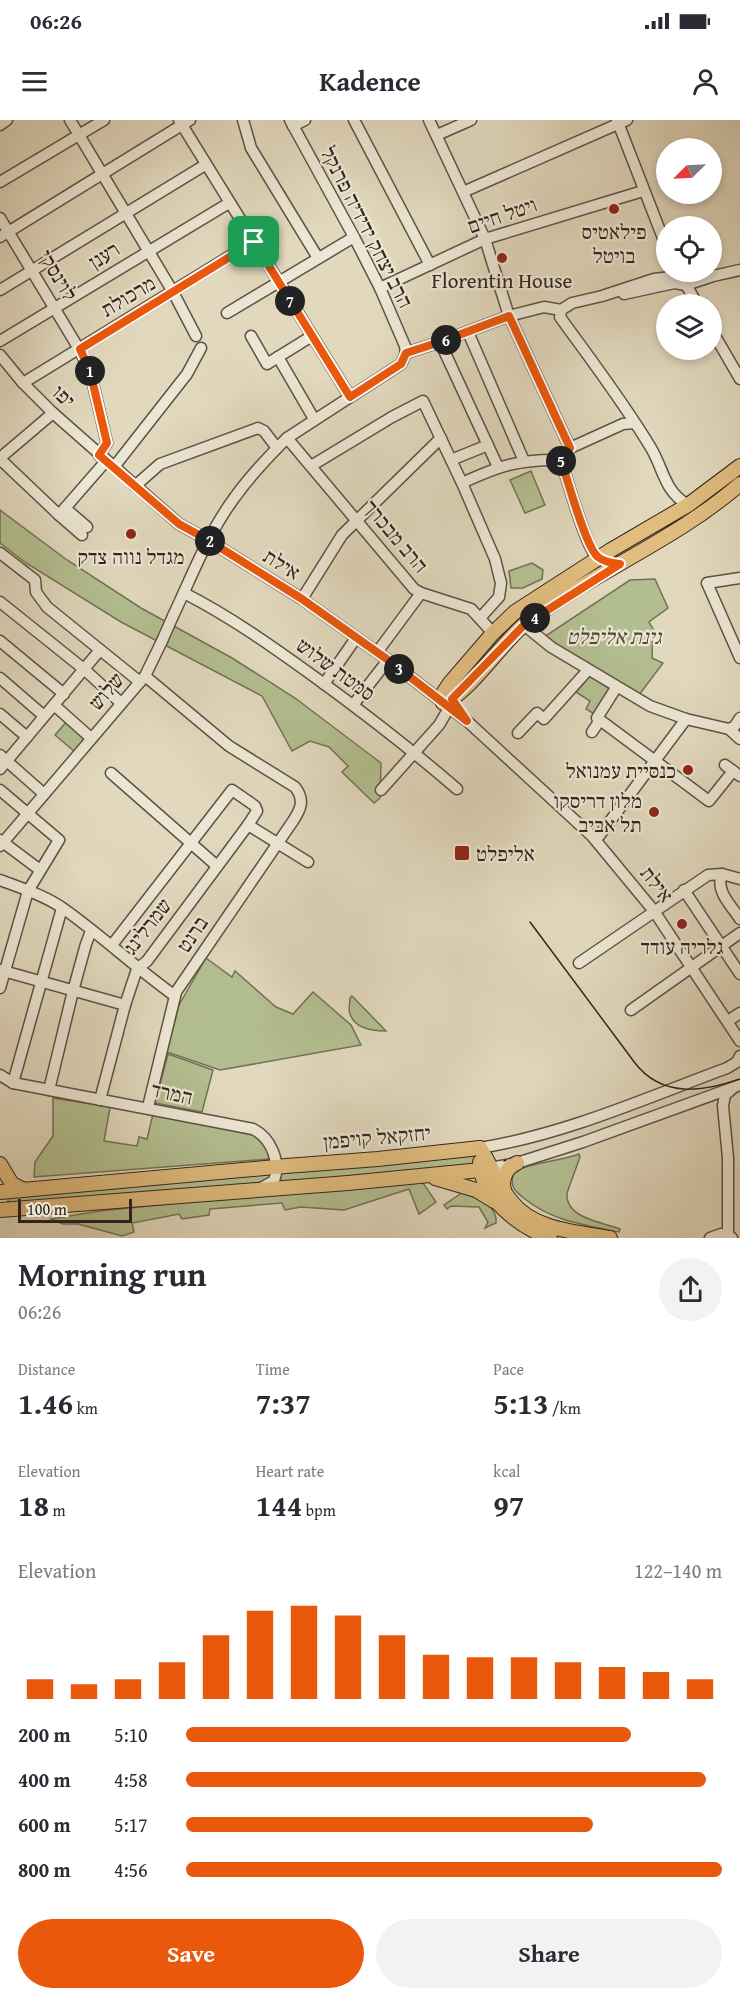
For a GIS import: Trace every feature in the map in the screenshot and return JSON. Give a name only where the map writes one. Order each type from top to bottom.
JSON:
[{"type":"main road","points":[[740,466],[688,505],[598,558],[515,612],[493,633],[450,683],[444,692],[448,703],[524,625],[682,527],[740,484]]},
{"type":"main road","points":[[480,1148],[490,1190],[503,1208]]},
{"type":"main road","name":"יחזקאל קויפמן","points":[[0,1192],[480,1148]]},
{"type":"main road","points":[[0,1162],[12,1184],[24,1190]]},
{"type":"main road","points":[[505,1192],[503,1182],[505,1174],[509,1167],[517,1162]]},
{"type":"main road","points":[[486,1168],[520,1210],[546,1224],[610,1238]]},
{"type":"main road","name":"יחזקאל קויפמן","points":[[0,1210],[427,1175],[486,1168]]},
{"type":"main road","points":[[427,1175],[476,1190],[523,1225],[550,1238]]},
{"type":"street","points":[[0,124],[7,120]]},
{"type":"street","points":[[70,120],[173,292],[196,336]]},
{"type":"street","points":[[0,182],[104,120]]},
{"type":"street","points":[[243,120],[251,148],[318,258]]},
{"type":"street","points":[[291,123],[305,120]]},
{"type":"street","points":[[354,120],[430,265]]},
{"type":"street","points":[[429,120],[485,239],[509,316],[570,448]]},
{"type":"street","points":[[437,135],[471,120]]},
{"type":"street","points":[[463,192],[620,121],[643,191],[656,222]]},
{"type":"street","points":[[4,234],[184,122],[205,165],[350,397]]},
{"type":"street","name":"הרב יצחק ידידיה פרנקל","points":[[291,123],[380,288],[406,353]]},
{"type":"street","points":[[0,290],[205,165]]},
{"type":"street","name":"ויטל חיים","points":[[380,288],[485,239],[643,191]]},
{"type":"street","name":"רענן","points":[[0,341],[148,250],[230,203]]},
{"type":"street","name":"לוינסקי","points":[[0,218],[4,234],[33,271],[80,349],[90,371],[107,443],[106,461]]},
{"type":"street","points":[[227,313],[354,237]]},
{"type":"street","name":"מרכולת","points":[[24,383],[254,242]]},
{"type":"street","points":[[406,353],[509,316],[548,307],[561,310],[572,303],[602,296],[675,283],[686,285],[740,270]]},
{"type":"street","points":[[684,282],[691,294]]},
{"type":"street","points":[[561,310],[560,317],[652,450],[670,491],[678,500],[688,505]]},
{"type":"street","points":[[468,332],[524,461]]},
{"type":"street","points":[[251,336],[267,364],[312,336]]},
{"type":"street","points":[[440,342],[498,467]]},
{"type":"street","points":[[722,347],[740,379]]},
{"type":"street","points":[[62,512],[106,461],[188,374],[201,348]]},
{"type":"street","name":"שלוש","points":[[1,843],[143,679],[208,540],[235,496],[287,438],[401,364],[406,353]]},
{"type":"street","name":"יפו","points":[[0,355],[52,413],[106,461]]},
{"type":"street","points":[[278,357],[314,419]]},
{"type":"street","points":[[311,466],[423,401],[462,483],[500,574],[499,597],[481,617]]},
{"type":"street","points":[[52,413],[0,459],[85,531]]},
{"type":"street","points":[[620,564],[595,556],[561,460],[563,454],[570,448],[622,424],[634,423]]},
{"type":"street","points":[[135,486],[160,464],[258,428],[264,431],[277,448]]},
{"type":"street","name":"הרב מבכרך","points":[[287,438],[414,589],[467,607],[481,617],[493,633]]},
{"type":"street","points":[[302,599],[342,534],[441,438]]},
{"type":"street","points":[[451,460],[488,445]]},
{"type":"street","points":[[462,483],[498,467],[524,461],[561,460]]},
{"type":"street","name":"אילת","points":[[106,461],[179,524],[302,599],[448,703],[596,840],[654,911],[740,1041]]},
{"type":"street","points":[[0,553],[35,580],[39,599],[100,650],[143,679]]},
{"type":"street","points":[[740,578],[707,583],[740,658]]},
{"type":"street","name":"סמטת שלוש","points":[[184,593],[263,640],[353,705],[457,789]]},
{"type":"street","points":[[381,647],[421,593]]},
{"type":"street","points":[[0,602],[85,670],[121,703]]},
{"type":"street","points":[[524,625],[551,647],[650,706],[686,720],[729,729],[740,739]]},
{"type":"street","points":[[324,684],[356,638]]},
{"type":"street","points":[[0,641],[64,694]]},
{"type":"street","points":[[44,794],[2,762],[27,737],[100,650]]},
{"type":"street","points":[[353,705],[388,660]]},
{"type":"street","points":[[518,733],[537,713],[544,719],[588,670]]},
{"type":"street","points":[[0,678],[44,716]]},
{"type":"street","name":"ברנט","points":[[143,679],[229,746],[295,788],[301,798],[300,809],[174,996],[148,1107]]},
{"type":"street","points":[[614,691],[597,718],[709,801],[733,770]]},
{"type":"street","points":[[381,790],[443,720],[448,703]]},
{"type":"street","points":[[54,705],[91,738]]},
{"type":"street","points":[[0,714],[27,737]]},
{"type":"street","points":[[729,729],[734,727],[740,718]]},
{"type":"street","points":[[592,732],[600,720]]},
{"type":"street","points":[[596,840],[686,720]]},
{"type":"street","points":[[111,772],[217,866]]},
{"type":"street","points":[[0,790],[59,840],[28,891],[2,971],[0,988]]},
{"type":"street","points":[[112,945],[232,790],[255,806],[257,811],[248,825],[308,862]]},
{"type":"street","name":"שמרלינג","points":[[100,1100],[137,969],[147,962],[248,825]]},
{"type":"street","points":[[1,843],[40,870]]},
{"type":"street","points":[[579,963],[708,875],[722,874],[740,879]]},
{"type":"street","points":[[722,874],[719,889],[740,919]]},
{"type":"street","points":[[0,880],[62,908],[174,996]]},
{"type":"street","points":[[684,890],[740,974]]},
{"type":"street","points":[[13,1083],[62,908]]},
{"type":"street","points":[[49,1090],[73,991],[92,931]]},
{"type":"street","points":[[631,1010],[740,933]]},
{"type":"street","points":[[2,971],[125,1005]]},
{"type":"street","points":[[728,1022],[740,1013]]},
{"type":"street","name":"יחזקאל קויפמן","points":[[480,1148],[597,1117],[727,1068],[740,1056]]},
{"type":"street","name":"המרד","points":[[0,1075],[13,1083],[148,1107],[253,1129],[261,1133],[268,1142],[277,1166]]},
{"type":"street","points":[[710,1238],[721,1234],[730,1236],[728,1158],[722,1115],[724,1095],[738,1086]]},
{"type":"street","name":"יחזקאל קויפמן","points":[[486,1168],[517,1162],[583,1142],[738,1086]]},
{"type":"street","points":[[698,1100],[713,1102],[718,1106],[722,1115]]},
{"type":"street","points":[[0,1162],[0,1183]]},
{"type":"street","points":[[252,1190],[272,1183],[276,1176],[277,1166]]},
{"type":"street","points":[[728,1197],[740,1198]]},
{"type":"green space","points":[[531,471],[545,505],[525,513],[510,480]]},
{"type":"green space","points":[[0,510],[67,560],[141,608],[232,658],[295,698],[381,763],[380,798],[374,803],[342,772],[348,766],[329,747],[310,741],[292,751],[262,696],[121,622],[26,563],[0,543]]},
{"type":"green space","points":[[532,563],[543,570],[542,579],[523,588],[511,588],[509,571]]},
{"type":"green space","name":"גינת אליפלט","points":[[655,579],[668,608],[649,622],[653,629],[652,658],[663,663],[639,695],[544,637],[630,580]]},
{"type":"green space","points":[[590,676],[610,689],[594,714],[586,709],[590,701],[576,692]]},
{"type":"green space","points":[[68,720],[88,737],[75,752],[55,735]]},
{"type":"green space","points":[[206,958],[232,977],[235,971],[276,1007],[293,1014],[313,992],[351,1025],[361,1045],[220,1070],[167,1052],[179,1005]]},
{"type":"green space","points":[[352,996],[386,1031],[370,1030],[360,1026],[352,1019],[349,1008]]},
{"type":"green space","points":[[168,1054],[213,1070],[202,1112],[155,1103]]},
{"type":"green space","points":[[53,1098],[110,1107],[104,1141],[137,1146],[139,1137],[147,1139],[153,1114],[253,1135],[265,1144],[269,1159],[34,1177],[35,1162],[53,1136]]},
{"type":"green space","points":[[477,1151],[477,1165],[275,1185],[279,1171]]},
{"type":"green space","points":[[579,1154],[580,1157],[567,1193],[568,1201],[578,1214],[620,1229],[619,1232],[558,1217],[535,1206],[515,1190],[512,1181],[514,1172]]},
{"type":"green space","points":[[274,1173],[264,1183],[8,1205],[8,1197]]},
{"type":"green space","points":[[421,1180],[436,1202],[419,1214],[409,1189],[344,1210],[301,1207],[285,1210],[282,1203],[210,1209],[209,1215],[182,1219],[179,1214],[132,1223],[134,1232],[122,1236],[78,1224],[63,1224],[51,1219],[99,1211]]},
{"type":"green space","points":[[463,1192],[490,1207],[496,1217],[496,1223],[485,1228],[488,1222],[479,1207],[451,1206],[447,1209],[444,1205]]},
{"type":"tram line","points":[[530,922],[635,1063],[646,1074],[670,1087],[684,1089],[712,1087],[740,1079]]},
{"type":"place","name":"פילאטיס בויטל","points":[[614,209]]},
{"type":"place","name":"Florentin House","points":[[502,258]]},
{"type":"place","name":"מגדל נווה צדק","points":[[131,534]]},
{"type":"place","name":"כנסיית עמנואל","points":[[688,770]]},
{"type":"place","name":"מלון דריסקו תל אביב","points":[[654,812]]},
{"type":"place","name":"אליפלט","points":[[462,853]]},
{"type":"place","name":"גלריה עודד","points":[[682,924]]},
{"type":"route","points":[[254,242],[350,397],[401,364],[406,353],[509,316],[570,448],[563,454],[561,460],[585,533],[595,556],[603,561],[620,564],[524,625],[497,652],[452,699],[467,721],[388,660],[302,599],[179,524],[99,455],[107,443],[90,371],[80,349],[254,242]]}]
